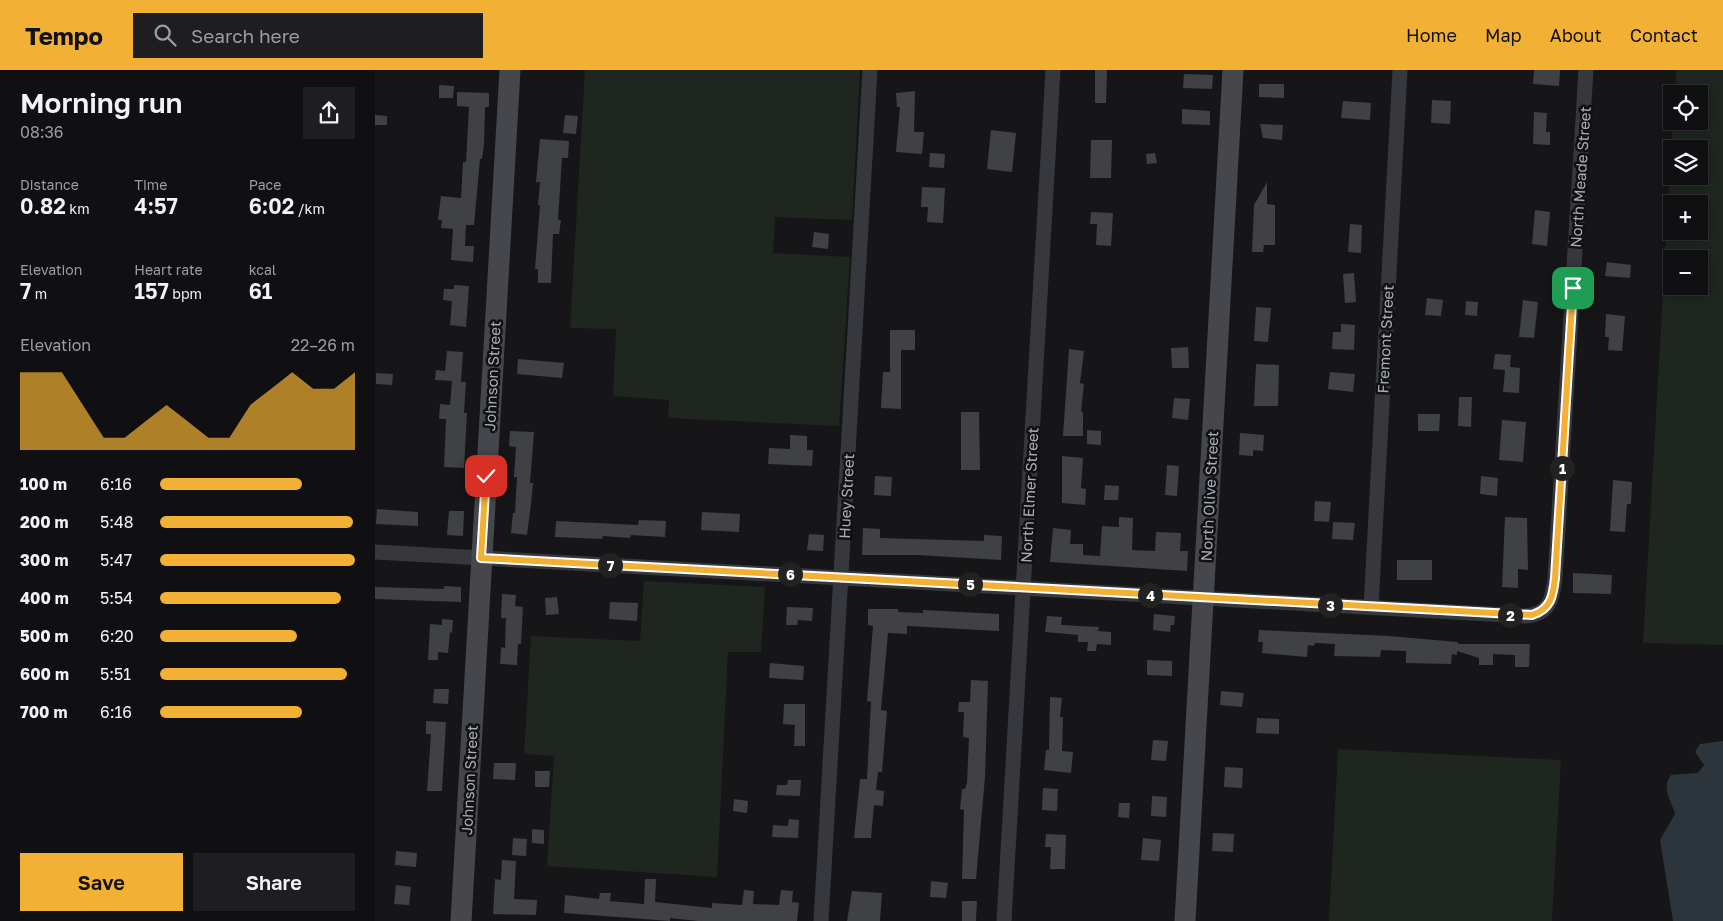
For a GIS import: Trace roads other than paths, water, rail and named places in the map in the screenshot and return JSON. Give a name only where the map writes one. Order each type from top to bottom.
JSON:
[{"type":"street","name":"Johnson Street","points":[[461,921],[510,70]]},
{"type":"street","name":"Huey Street","points":[[821,921],[870,70]]},
{"type":"street","name":"North Elmer Street","points":[[1004,921],[1053,70]]},
{"type":"street","name":"North Olive Street","points":[[1185,921],[1233,70]]},
{"type":"street","name":"Fremont Street","points":[[1371,607],[1400,70]]},
{"type":"street","name":"North Meade Street","points":[[1371,607],[1525,616],[1544,610],[1552,599],[1555,578],[1586,70]]},
{"type":"street","points":[[375,552],[1371,607]]}]
